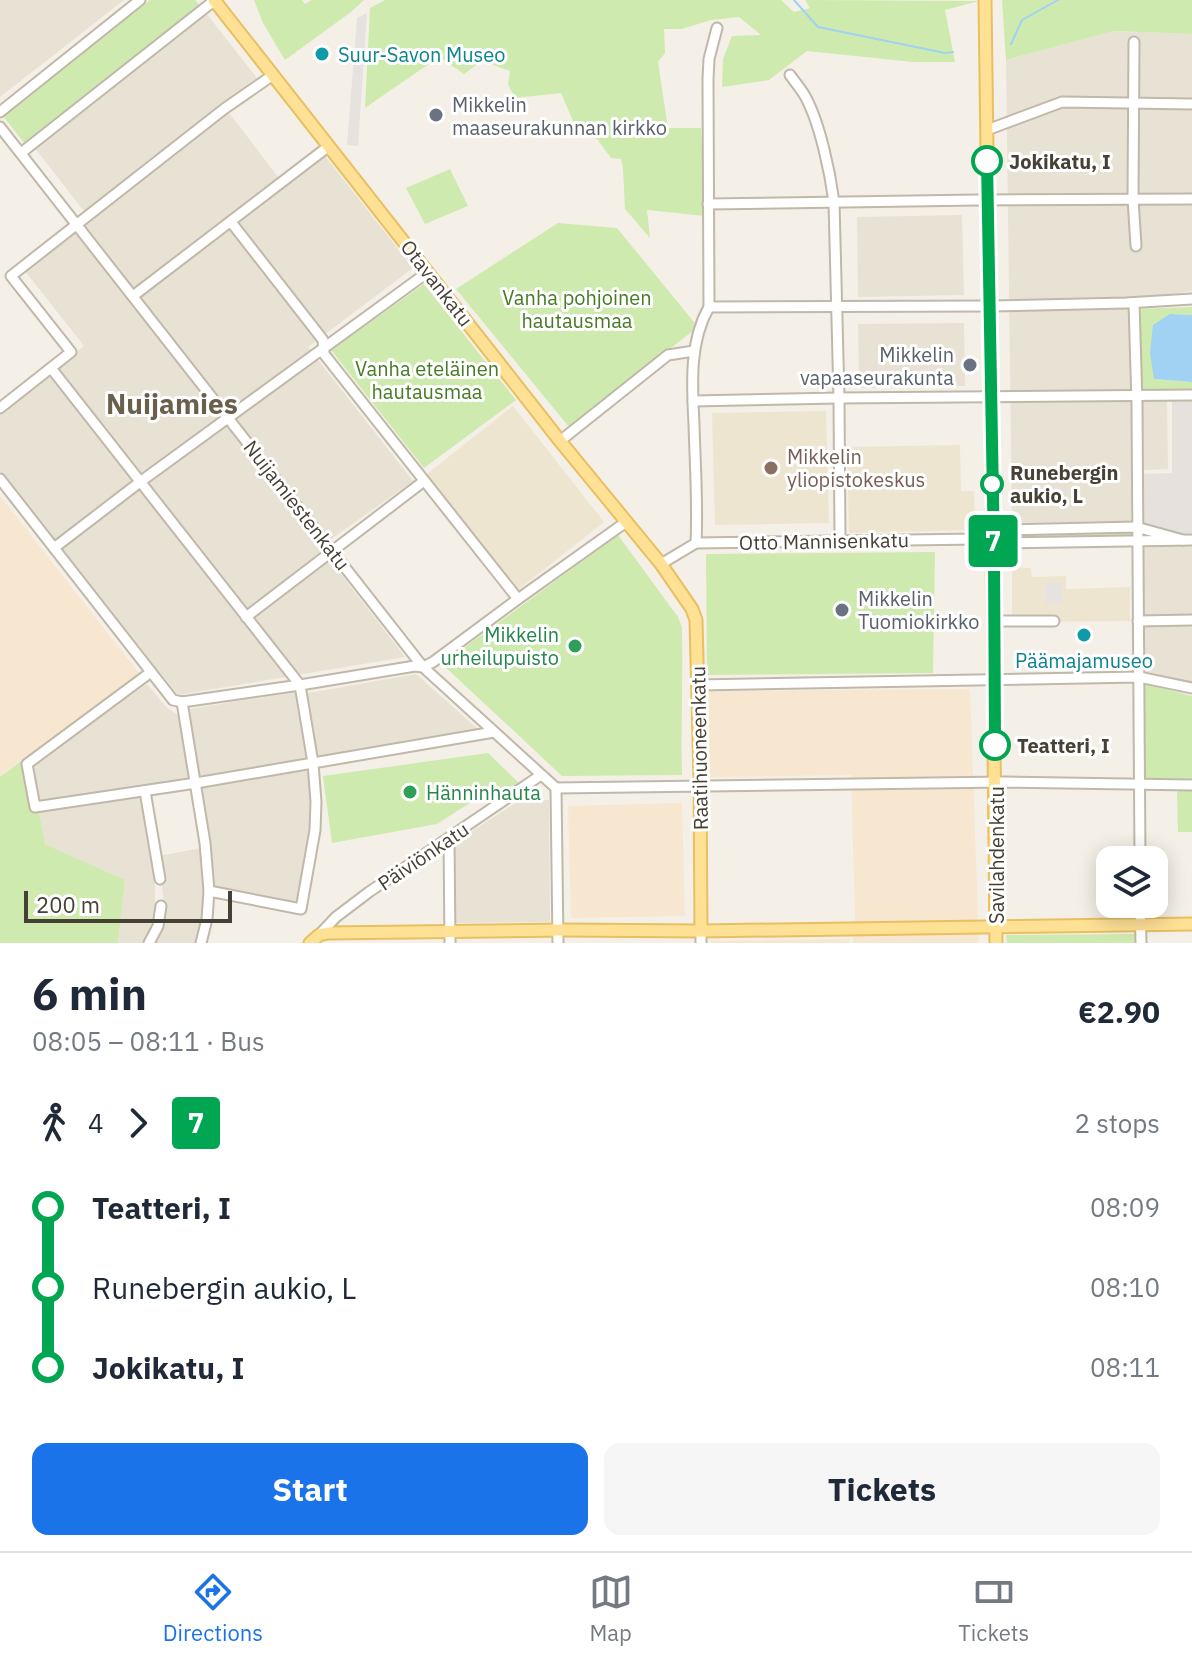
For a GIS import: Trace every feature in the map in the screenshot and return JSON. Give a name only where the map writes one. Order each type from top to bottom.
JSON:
[{"type":"main road","name":"Otavankatu","points":[[214,0],[329,146],[424,274],[560,441],[622,525],[661,564]]},
{"type":"main road","name":"Savilahdenkatu","points":[[985,0],[996,943]]},
{"type":"main road","name":"Raatihuoneenkatu","points":[[661,564],[692,609],[696,620],[701,937]]},
{"type":"main road","points":[[314,939],[328,933],[450,937],[558,930],[701,937],[1192,924]]},
{"type":"street","points":[[0,112],[140,0]]},
{"type":"street","points":[[21,153],[214,0]]},
{"type":"street","points":[[696,543],[694,351],[709,307],[709,59],[717,28]]},
{"type":"street","points":[[1134,42],[1133,199],[1136,246]]},
{"type":"street","points":[[0,408],[71,352],[11,276],[224,109],[273,75]]},
{"type":"street","points":[[790,75],[812,111],[832,183],[840,540]]},
{"type":"street","points":[[987,130],[1062,102],[1192,104]]},
{"type":"street","name":"Nuijamiestenkatu","points":[[0,127],[423,667],[556,788]]},
{"type":"street","points":[[133,296],[329,146]]},
{"type":"street","points":[[708,204],[1192,199]]},
{"type":"street","points":[[231,222],[323,340],[324,354],[518,599]]},
{"type":"street","points":[[58,546],[140,482],[424,274]]},
{"type":"street","points":[[709,307],[990,306],[1192,299]]},
{"type":"street","points":[[1134,303],[1140,846]]},
{"type":"street","points":[[560,441],[668,355],[694,351]]},
{"type":"street","points":[[51,368],[300,685],[316,802],[315,830],[301,909],[209,891]]},
{"type":"street","points":[[693,401],[1192,395]]},
{"type":"street","points":[[0,479],[58,546],[173,700],[182,702],[423,667],[622,525]]},
{"type":"street","points":[[246,617],[424,481]]},
{"type":"street","points":[[1136,527],[1188,540],[1004,543],[993,537],[1004,530],[1136,527]]},
{"type":"street","name":"Otto Mannisenkatu","points":[[661,564],[696,543],[993,537]]},
{"type":"street","points":[[1138,621],[1192,620]]},
{"type":"street","points":[[993,621],[1054,621]]},
{"type":"street","points":[[151,672],[27,764],[35,807],[494,732]]},
{"type":"street","points":[[698,685],[1139,677],[1192,688]]},
{"type":"street","points":[[182,702],[205,843],[209,891],[201,943]]},
{"type":"street","name":"Päiviönkatu","points":[[314,939],[358,901],[541,775]]},
{"type":"street","points":[[558,943],[556,788],[995,782],[1192,785]]},
{"type":"street","points":[[145,791],[160,879]]},
{"type":"street","points":[[449,839],[450,937]]},
{"type":"street","points":[[149,943],[158,926],[161,906]]},
{"type":"street","points":[[1141,918],[1141,943]]},
{"type":"shaded area","points":[[0,0],[124,0],[0,97]]},
{"type":"shaded area","points":[[206,13],[257,78],[223,105],[285,186],[325,156],[413,268],[308,347],[413,481],[320,547],[405,657],[178,695],[0,471],[0,413],[84,346],[25,271],[90,219],[34,147]]},
{"type":"shaded area","points":[[367,13],[358,146],[347,145],[357,18]]},
{"type":"shaded area","points":[[1114,31],[1192,34],[1192,291],[1129,300],[1130,397],[1167,397],[1168,469],[1131,471],[1131,521],[1012,523],[1006,60]]},
{"type":"shaded area","points":[[962,215],[964,295],[858,297],[857,217]]},
{"type":"shaded area","points":[[964,323],[965,386],[859,388],[858,324]]},
{"type":"shaded area","points":[[1172,396],[1192,396],[1192,536],[1141,525],[1140,474],[1172,473]]},
{"type":"shaded area","points":[[513,406],[604,522],[518,590],[427,474]]},
{"type":"shaded area","name":"Mikkelin yliopistokeskus","points":[[826,411],[829,523],[715,525],[712,413]]},
{"type":"shaded area","points":[[960,445],[961,491],[974,491],[975,530],[849,533],[847,447]]},
{"type":"shaded area","points":[[0,496],[139,673],[0,777]]},
{"type":"shaded area","points":[[1192,545],[1192,683],[1144,675],[1143,546]]},
{"type":"shaded area","points":[[1012,567],[1031,568],[1032,577],[1066,576],[1066,589],[1130,587],[1130,621],[1012,622]]},
{"type":"shaded area","points":[[1045,583],[1062,583],[1062,603],[1045,603]]},
{"type":"shaded area","points":[[416,674],[480,731],[318,756],[308,693]]},
{"type":"shaded area","points":[[147,684],[166,707],[179,716],[191,779],[38,804],[32,765]]},
{"type":"shaded area","points":[[970,689],[979,943],[853,943],[851,775],[710,777],[708,691]]},
{"type":"shaded area","points":[[296,692],[307,760],[199,778],[189,709]]},
{"type":"shaded area","points":[[308,769],[311,829],[296,903],[214,886],[201,786]]},
{"type":"shaded area","points":[[141,795],[155,880],[155,923],[147,943],[118,943],[125,880],[45,844],[39,812]]},
{"type":"shaded area","points":[[520,800],[549,800],[550,922],[456,923],[455,842]]},
{"type":"shaded area","points":[[682,803],[685,916],[571,918],[568,806]]},
{"type":"shaded area","points":[[201,848],[205,892],[198,943],[152,943],[164,907],[159,856]]},
{"type":"shaded area","points":[[849,939],[849,943],[711,943],[711,941]]},
{"type":"green space","points":[[150,0],[195,0],[201,7],[25,144],[3,116]]},
{"type":"green space","points":[[254,0],[302,0],[305,4],[312,0],[364,0],[285,60],[263,23]]},
{"type":"green space","points":[[385,0],[781,0],[794,12],[810,8],[805,0],[979,1],[945,10],[955,62],[913,62],[807,51],[769,80],[722,87],[723,59],[732,36],[761,35],[739,17],[711,20],[682,29],[664,29],[665,53],[658,62],[668,128],[701,128],[705,216],[647,210],[650,238],[625,209],[621,159],[611,158],[597,139],[579,135],[561,93],[515,98],[508,84],[510,71],[482,61],[464,74],[439,57],[365,108],[370,8]]},
{"type":"green space","points":[[1002,0],[1192,0],[1192,34],[1114,31],[1006,60]]},
{"type":"green space","points":[[450,169],[468,206],[425,224],[406,188]]},
{"type":"green space","name":"Vanha pohjoinen hautausmaa","points":[[558,223],[617,228],[698,327],[569,427],[456,289]]},
{"type":"green space","name":"Vanha eteläinen hautausmaa","points":[[424,284],[516,400],[424,468],[331,350]]},
{"type":"green space","points":[[1192,307],[1192,315],[1170,314],[1154,379],[1192,382],[1192,389],[1140,389],[1138,309]]},
{"type":"green space","points":[[1136,529],[1136,539],[1007,541],[1006,531]]},
{"type":"green space","name":"Mikkelin urheilupuisto","points":[[618,535],[678,617],[682,627],[682,775],[562,776],[442,664]]},
{"type":"green space","points":[[935,552],[933,673],[707,675],[706,554]]},
{"type":"green space","points":[[1143,683],[1192,696],[1192,779],[1144,778]]},
{"type":"green space","name":"Hänninhauta","points":[[488,753],[519,783],[473,801],[437,824],[332,843],[323,776]]},
{"type":"green space","points":[[23,760],[31,812],[39,812],[45,844],[125,880],[118,943],[0,943],[0,777]]},
{"type":"green space","points":[[1192,780],[1192,832],[1178,832],[1177,792]]},
{"type":"green space","points":[[1138,934],[1138,943],[1007,943],[1006,935]]},
{"type":"water","points":[[1170,314],[1192,315],[1192,382],[1154,379],[1150,353],[1153,325]]},
{"type":"waterway","points":[[794,0],[818,27],[945,53],[953,52]]},
{"type":"waterway","points":[[1011,44],[1022,20],[1058,0]]},
{"type":"bus line","name":"7","points":[[987,161],[995,745]]},
{"type":"place","name":"Suur-Savon Museo","points":[[322,54]]},
{"type":"place","name":"Mikkelin maaseurakunnan kirkko","points":[[436,115]]},
{"type":"place","name":"Jokikatu, I","points":[[987,161]]},
{"type":"place","name":"Mikkelin vapaaseurakunta","points":[[970,365]]},
{"type":"place","name":"Mikkelin yliopistokeskus","points":[[771,468]]},
{"type":"place","name":"Runebergin aukio, L","points":[[992,484]]},
{"type":"place","name":"Mikkelin Tuomiokirkko","points":[[842,610]]},
{"type":"place","name":"Päämajamuseo","points":[[1084,635]]},
{"type":"place","name":"Mikkelin urheilupuisto","points":[[575,646]]},
{"type":"place","name":"Teatteri, I","points":[[995,745]]},
{"type":"place","name":"Hänninhauta","points":[[410,792]]},
{"type":"district","name":"Nuijamies","points":[[172,403]]}]
